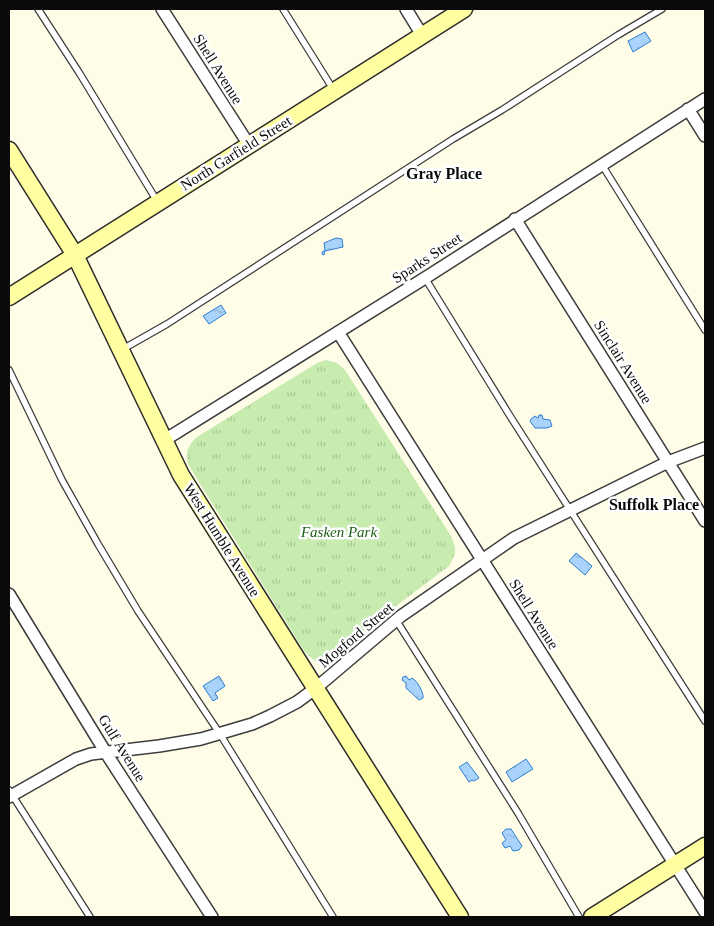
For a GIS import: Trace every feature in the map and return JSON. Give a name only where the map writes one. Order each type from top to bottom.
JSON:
[{"type":"street","name":"Shell Avenue","points":[[162,9],[249,145]]},
{"type":"street","points":[[406,9],[422,35]]},
{"type":"street","name":"North Garfield Street","points":[[9,296],[464,9]]},
{"type":"street","name":"Sparks Street","points":[[163,441],[425,278],[705,99]]},
{"type":"street","points":[[688,109],[705,136]]},
{"type":"street","name":"West Humble Avenue","points":[[9,150],[75,255],[181,475],[460,917]]},
{"type":"street","name":"Sinclair Avenue","points":[[515,219],[705,521]]},
{"type":"street","name":"Shell Avenue","points":[[338,332],[705,912]]},
{"type":"street","name":"Mogford Street","points":[[10,794],[76,759],[91,754],[159,746],[220,734],[270,716],[297,702],[396,620],[514,538],[668,462],[705,448]]},
{"type":"street","name":"Gulf Avenue","points":[[9,594],[106,753],[212,917]]},
{"type":"street","points":[[592,917],[705,846]]},
{"type":"lane","points":[[38,9],[80,74],[158,203]]},
{"type":"lane","points":[[283,9],[334,91]]},
{"type":"lane","points":[[120,350],[167,324],[453,139],[662,9]]},
{"type":"lane","points":[[602,165],[705,330]]},
{"type":"lane","points":[[425,278],[510,416],[705,721]]},
{"type":"lane","points":[[9,370],[62,480],[98,544],[138,611],[220,734],[332,917]]},
{"type":"lane","points":[[396,620],[518,813],[580,917]]},
{"type":"lane","points":[[10,794],[90,917]]},
{"type":"green space","name":"Fasken Park","points":[[326,360],[337,363],[345,370],[451,536],[455,547],[455,554],[449,566],[388,612],[333,659],[326,662],[316,662],[304,651],[189,466],[187,454],[191,443],[197,437],[317,363]]},
{"type":"water","points":[[645,32],[651,41],[633,52],[628,41]]},
{"type":"water","points":[[336,238],[342,239],[343,247],[325,251],[324,255],[322,254],[325,250],[324,243]]},
{"type":"water","points":[[221,305],[226,313],[209,324],[203,316]]},
{"type":"water","points":[[539,415],[542,415],[543,419],[550,420],[552,426],[535,428],[530,421],[535,416],[538,418]]},
{"type":"water","points":[[576,553],[592,566],[585,575],[569,561]]},
{"type":"water","points":[[219,676],[225,686],[215,693],[218,698],[213,701],[203,686]]},
{"type":"water","points":[[406,676],[409,680],[412,678],[416,681],[423,698],[419,700],[406,688],[406,683],[402,680]]},
{"type":"water","points":[[526,759],[533,769],[512,782],[506,772]]},
{"type":"water","points":[[467,762],[479,778],[474,781],[469,782],[459,767]]},
{"type":"water","points":[[506,829],[511,829],[522,846],[519,850],[513,851],[510,846],[505,848],[502,843],[506,840],[502,833]]},
{"type":"district","name":"Gray Place","points":[[444,173]]},
{"type":"district","name":"Suffolk Place","points":[[654,504]]}]
